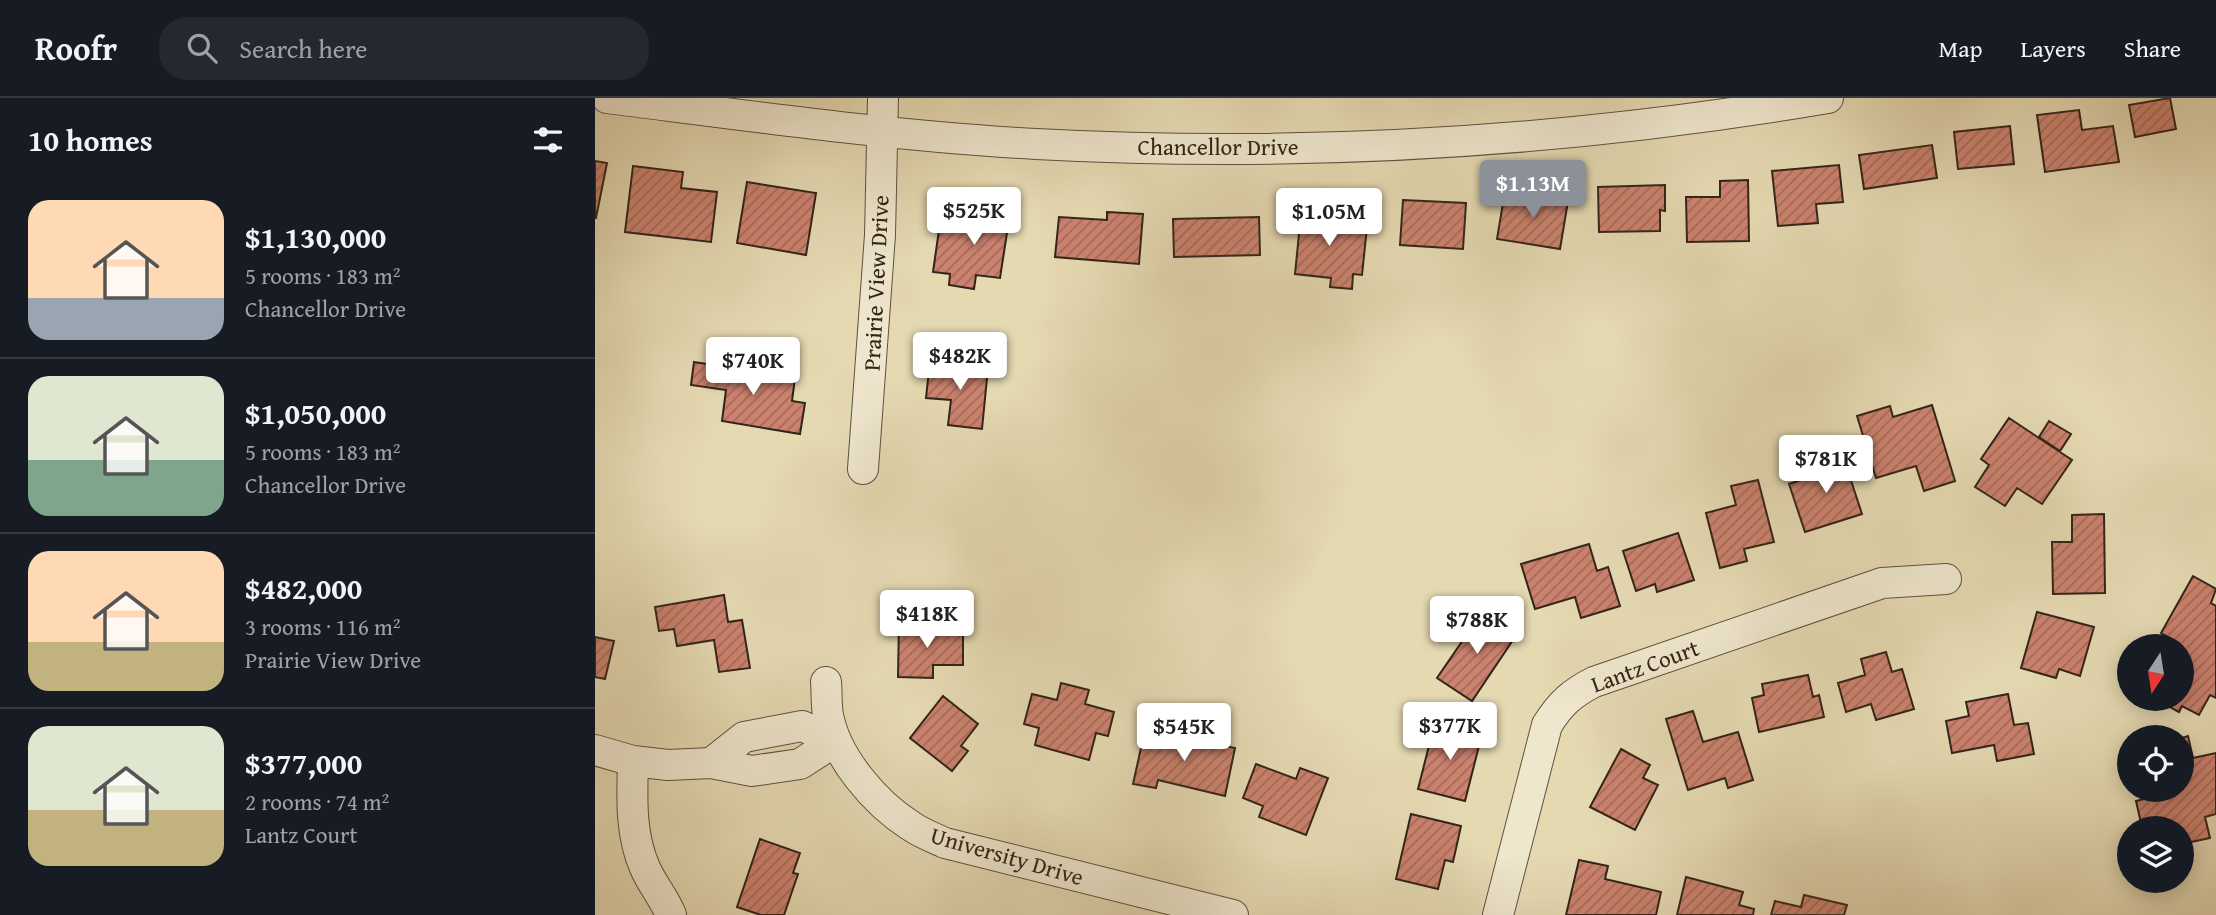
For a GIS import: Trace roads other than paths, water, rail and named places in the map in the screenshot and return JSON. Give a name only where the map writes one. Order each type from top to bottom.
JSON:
[{"type":"street","name":"Chancellor Drive","points":[[607,98],[883,133],[1064,145],[1171,148],[1322,147],[1471,139],[1645,124],[1828,98]]},
{"type":"street","name":"Prairie View Drive","points":[[863,469],[880,248],[883,98]]},
{"type":"street","name":"Lantz Court","points":[[1497,915],[1547,726],[1558,707],[1574,692],[1594,682],[1882,583],[1946,579]]},
{"type":"street","name":"University Drive","points":[[826,682],[828,715],[837,741],[857,776],[881,804],[911,827],[945,844],[1177,909],[1233,915]]},
{"type":"street","points":[[595,750],[633,761],[668,765],[711,763],[744,737],[802,726],[837,741]]},
{"type":"street","points":[[633,761],[632,811],[636,841],[645,868],[671,915]]}]
